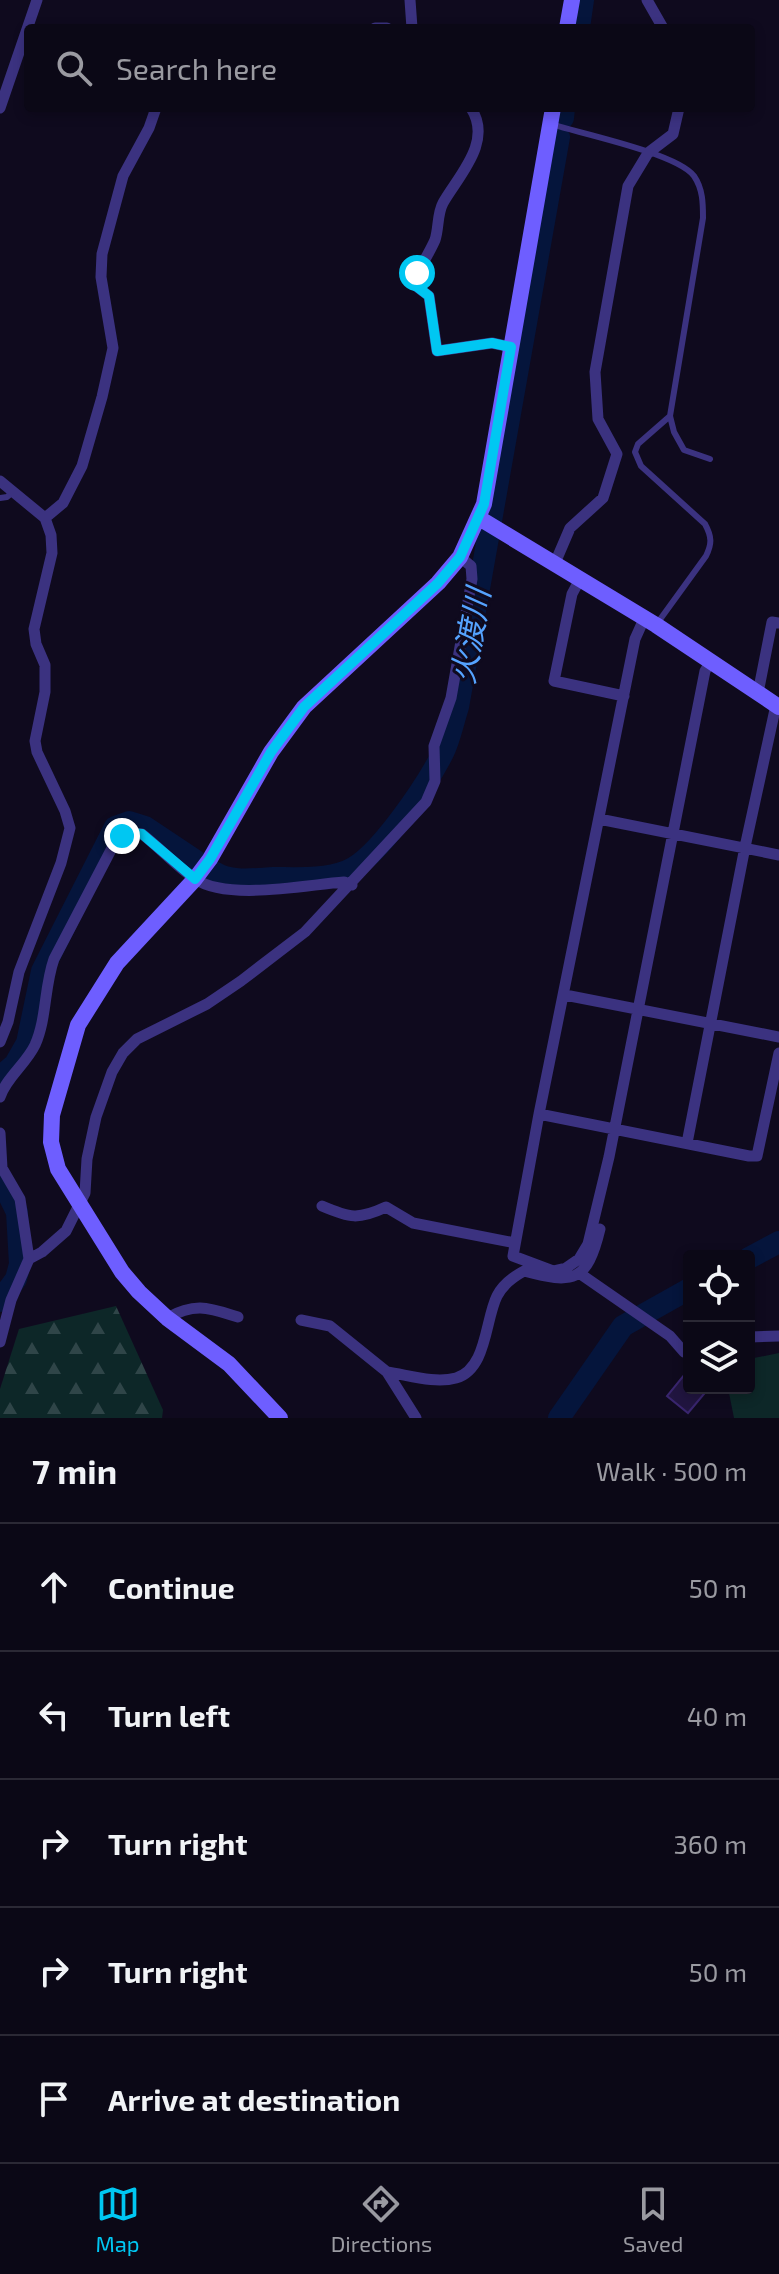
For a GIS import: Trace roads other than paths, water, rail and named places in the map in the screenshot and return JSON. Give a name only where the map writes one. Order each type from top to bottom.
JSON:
[{"type":"street","points":[[29,24],[37,0]]},
{"type":"street","points":[[410,0],[412,24]]},
{"type":"street","points":[[568,24],[572,0]]},
{"type":"street","points":[[647,0],[661,24]]},
{"type":"street","points":[[0,108],[24,38]]},
{"type":"street","points":[[45,518],[63,503],[82,466],[102,397],[113,348],[101,277],[102,254],[123,176],[155,112]]},
{"type":"street","points":[[473,112],[479,128],[474,152],[466,170],[441,206],[436,238],[417,273],[416,286],[429,296],[437,351],[492,343],[511,347]]},
{"type":"street","points":[[555,563],[570,528],[603,498],[617,454],[598,419],[595,372],[628,186],[648,153],[673,134],[678,112]]},
{"type":"street","points":[[280,1418],[229,1364],[167,1318],[122,1272],[58,1169],[51,1142],[52,1115],[78,1025],[117,963],[210,859],[271,752],[304,707],[438,583],[487,523],[484,504],[552,116]]},
{"type":"street","points":[[0,481],[45,518],[51,535],[52,553],[34,629],[36,644],[45,665],[45,692],[35,741],[70,828],[61,863],[19,972],[8,1022],[0,1042]]},
{"type":"street","points":[[487,523],[650,622],[778,706],[745,847],[687,1143]]},
{"type":"street","points":[[0,1342],[5,1301],[29,1259],[66,1231],[85,1193],[87,1159],[96,1117],[112,1072],[123,1053],[137,1039],[207,1004],[305,932],[426,802],[436,773],[434,746],[451,698],[472,579],[471,566],[460,557]]},
{"type":"street","points":[[580,579],[572,594],[554,681],[624,696]]},
{"type":"street","points":[[650,622],[635,639],[513,1256],[553,1271],[566,1268],[579,1259],[588,1244],[609,1157],[705,671],[711,661]]},
{"type":"street","points":[[758,693],[772,622],[779,623]]},
{"type":"street","points":[[599,819],[779,855]]},
{"type":"street","points":[[0,1093],[35,1045],[48,975],[54,959],[112,848],[122,836],[142,834],[195,879],[213,888],[234,891],[344,882],[352,885]]},
{"type":"street","points":[[565,995],[779,1037]]},
{"type":"street","points":[[539,1114],[757,1156],[779,1053]]},
{"type":"street","points":[[0,1133],[2,1168],[20,1199],[29,1259]]},
{"type":"street","points":[[387,1372],[431,1379],[455,1378],[471,1371],[480,1353],[498,1294],[510,1279],[524,1271],[556,1279],[570,1279],[579,1273],[594,1253],[613,1170],[609,1157]]},
{"type":"street","points":[[322,1206],[348,1217],[366,1216],[386,1207],[413,1223],[515,1243]]},
{"type":"street","points":[[579,1273],[670,1336],[683,1351]]},
{"type":"street","points":[[167,1318],[182,1310],[205,1306],[238,1317]]},
{"type":"street","points":[[301,1320],[330,1326],[387,1372],[416,1418]]},
{"type":"street","points":[[755,1337],[779,1336]]},
{"type":"lane","points":[[552,116],[676,161],[693,175],[702,193],[703,218],[670,416],[684,450],[710,459]]},
{"type":"lane","points":[[650,622],[706,556],[711,545],[711,534],[705,524],[636,460],[638,444],[670,416]]},
{"type":"lane","points":[[0,498],[14,491]]},
{"type":"waterway","name":"火渡川","points":[[580,24],[583,0]]},
{"type":"waterway","name":"火渡川","points":[[563,118],[564,112]]},
{"type":"waterway","name":"火渡川","points":[[214,872],[243,880],[320,877],[347,871],[359,864],[387,837],[414,801],[443,753],[458,707],[559,137]]},
{"type":"waterway","name":"火渡川","points":[[0,1077],[15,1064],[27,1043],[42,971],[115,827],[129,822],[145,827],[196,861]]},
{"type":"waterway","name":"火渡川","points":[[0,1178],[17,1212],[20,1264],[16,1279],[0,1301]]},
{"type":"waterway","points":[[755,1255],[779,1242]]},
{"type":"waterway","points":[[559,1418],[623,1326],[683,1292]]}]
